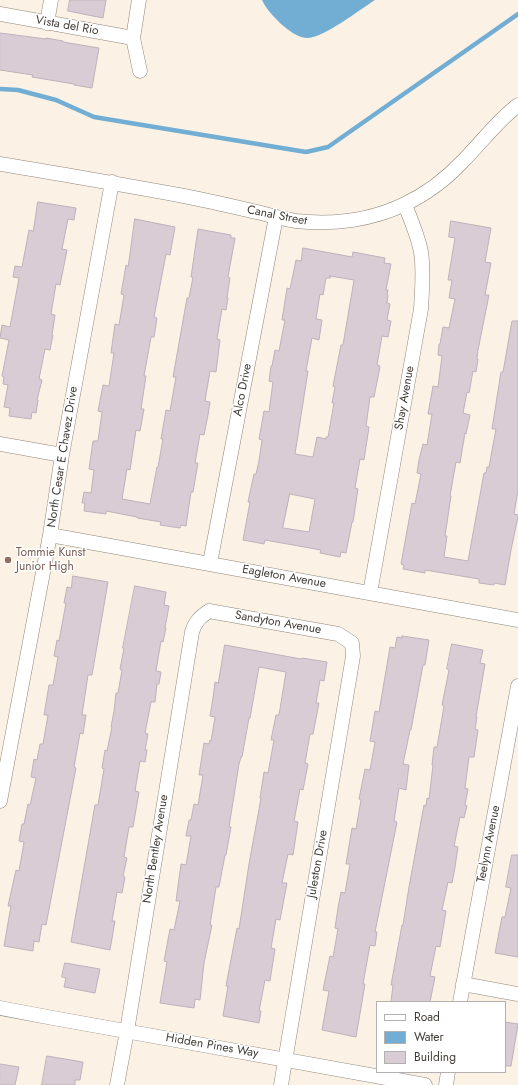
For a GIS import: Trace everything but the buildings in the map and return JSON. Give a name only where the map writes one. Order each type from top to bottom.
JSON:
[{"type":"street","points":[[47,23],[51,0]]},
{"type":"street","points":[[139,0],[133,38],[140,71]]},
{"type":"street","name":"Vista del Rio","points":[[0,14],[133,38]]},
{"type":"street","name":"Canal Street","points":[[0,164],[112,182],[194,198],[295,221],[320,223],[349,221],[375,216],[405,204],[421,195],[442,180],[462,162],[511,111],[518,106]]},
{"type":"street","name":"North Cesar E Chavez Drive","points":[[0,802],[50,535],[62,455],[112,182]]},
{"type":"street","name":"Shay Avenue","points":[[370,593],[421,309],[423,279],[421,253],[405,204]]},
{"type":"street","name":"Alco Drive","points":[[210,563],[276,217]]},
{"type":"street","points":[[0,444],[62,455]]},
{"type":"street","name":"Eagleton Avenue","points":[[50,535],[518,620]]},
{"type":"street","name":"Sandyton Avenue","points":[[202,616],[209,611],[338,634],[352,644]]},
{"type":"street","name":"North Bentley Avenue","points":[[117,1085],[192,632],[194,624],[202,616]]},
{"type":"street","name":"Juleston Drive","points":[[281,1085],[352,668],[352,644]]},
{"type":"street","name":"Teelynn Avenue","points":[[460,1001],[518,686]]},
{"type":"street","points":[[463,984],[518,994]]},
{"type":"street","name":"Hidden Pines Way","points":[[0,1008],[425,1085]]},
{"type":"street","points":[[446,1085],[448,1073]]},
{"type":"water","points":[[262,0],[375,0],[323,33],[304,38],[290,31],[278,21],[270,13]]},
{"type":"waterway","points":[[0,89],[18,90],[56,100],[94,117],[306,152],[328,147],[518,14]]},
{"type":"place","name":"Tommie Kunst Junior High","points":[[8,560]]}]
